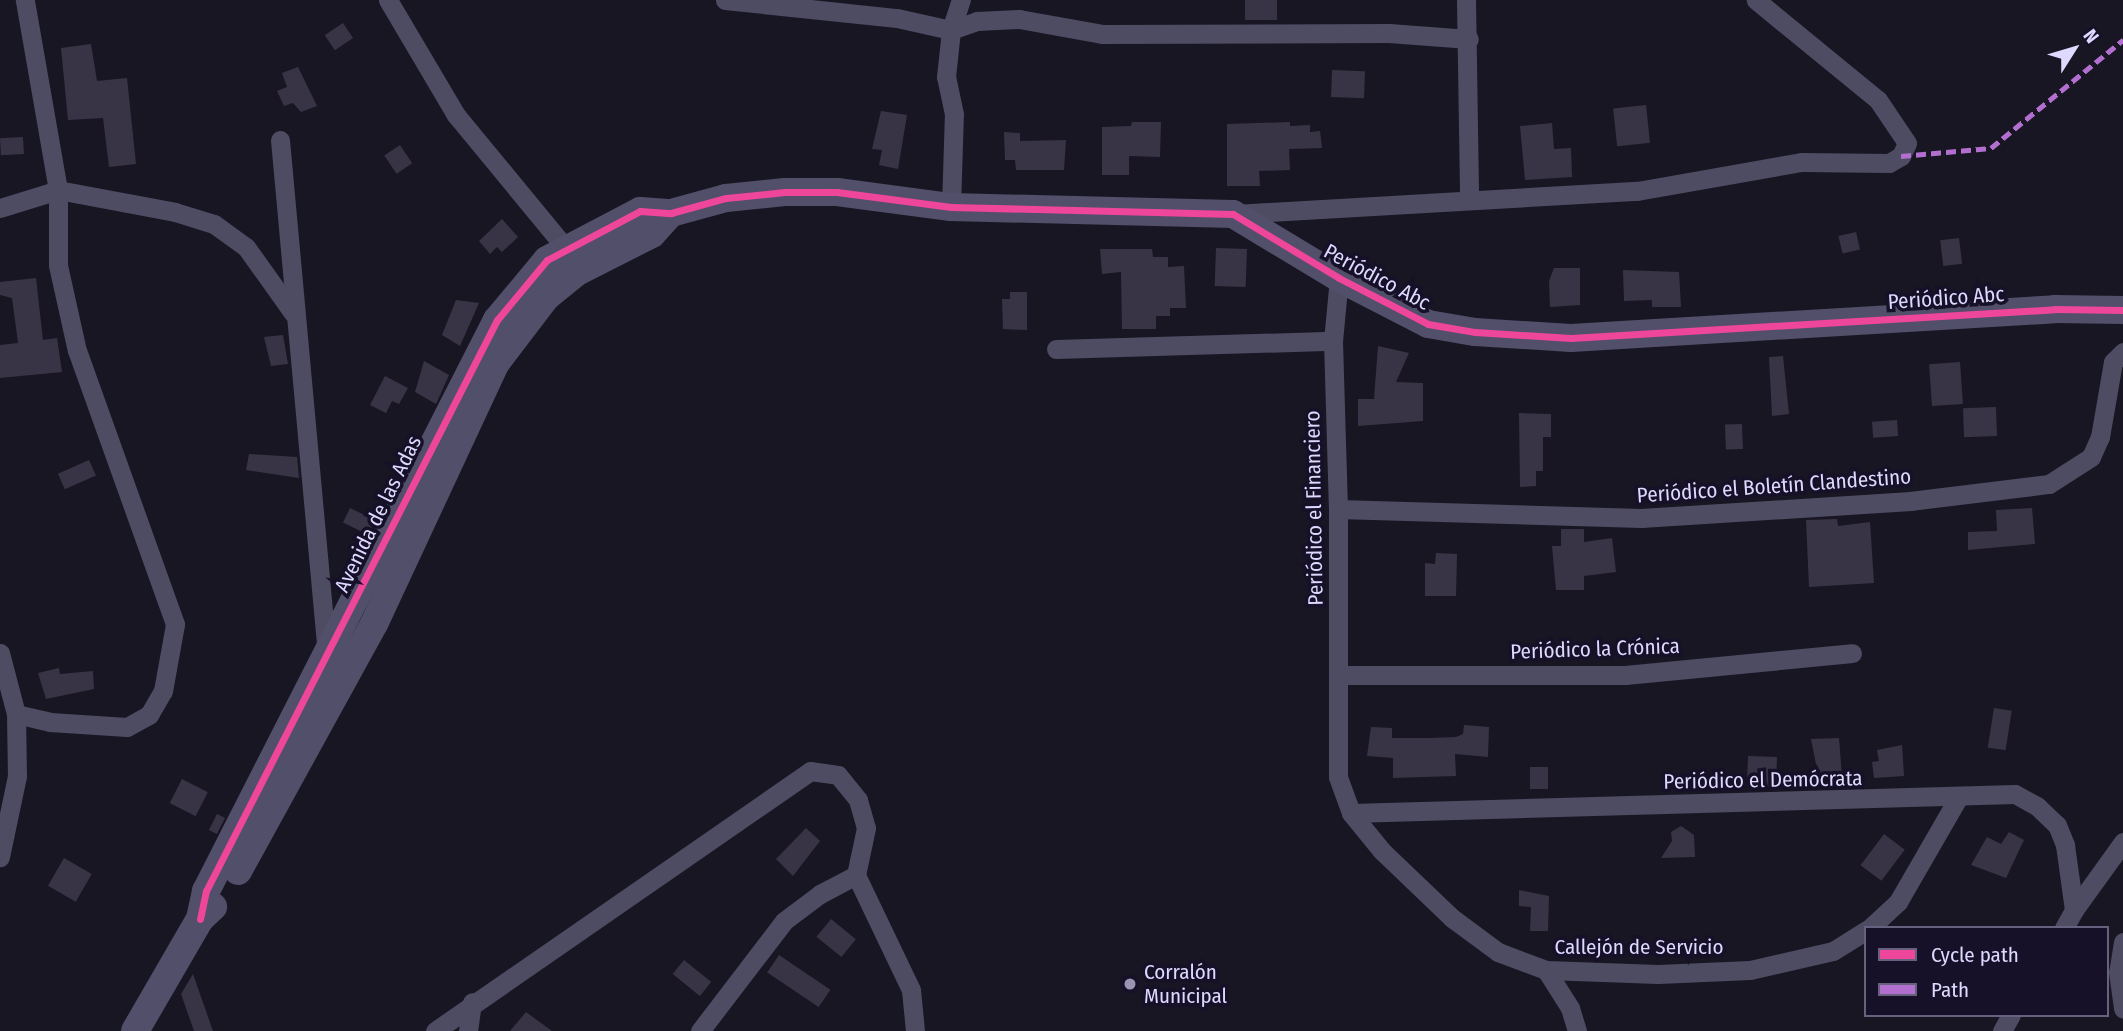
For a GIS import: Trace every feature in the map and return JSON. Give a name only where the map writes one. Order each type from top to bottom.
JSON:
[{"type":"street","points":[[16,714],[50,722],[127,727],[149,715],[163,691],[172,656],[174,624],[167,596],[77,351],[58,265],[58,190],[25,0]]},
{"type":"street","points":[[388,0],[456,115],[565,247]]},
{"type":"street","points":[[725,0],[897,18],[951,30],[977,21],[1019,19],[1102,34],[1389,33],[1469,39]]},
{"type":"street","points":[[951,207],[954,114],[946,78],[951,30],[961,0]]},
{"type":"street","points":[[1466,0],[1469,39],[1469,198]]},
{"type":"street","points":[[1233,214],[1469,198],[1637,191],[1801,162],[1889,163],[1901,156],[1907,143],[1878,100],[1756,0]]},
{"type":"street","points":[[281,140],[293,313],[304,366],[315,555],[327,656]]},
{"type":"street","points":[[0,208],[58,190],[214,224],[246,247],[293,313]]},
{"type":"street","name":"Periódico Abc","points":[[671,213],[726,198],[785,192],[837,192],[951,207],[1233,214],[1339,278],[1428,324],[1571,338],[2055,309],[2123,310]]},
{"type":"street","name":"Avenida de las Adas","points":[[135,1031],[200,919],[206,891],[497,320],[523,285],[565,247],[640,211],[671,213]]},
{"type":"street","name":"Avenida de las Adas","points":[[200,919],[222,900],[374,624],[495,364],[546,297],[577,272],[652,234],[671,213]]},
{"type":"street","name":"Periódico Abc","points":[[1332,341],[1339,278]]},
{"type":"street","points":[[1056,349],[1332,341]]},
{"type":"street","name":"Periódico el Financiero","points":[[1332,341],[1338,509],[1338,675]]},
{"type":"street","name":"Periódico el Boletín Clandestino","points":[[1338,509],[1641,518],[1910,501],[2049,484],[2091,457],[2100,437],[2113,362],[2123,352]]},
{"type":"street","points":[[0,653],[16,714],[18,776],[0,857]]},
{"type":"street","name":"Periódico la Crónica","points":[[1338,675],[1625,675],[1852,653]]},
{"type":"street","name":"Callejón de Servicio","points":[[1338,675],[1338,777],[1351,813],[1382,851],[1452,918],[1498,952],[1546,970],[1658,974],[1749,970],[1833,951],[1864,932]]},
{"type":"street","points":[[435,1031],[472,1002],[810,771],[838,775],[858,800],[866,828],[856,875],[911,990],[915,1031]]},
{"type":"street","name":"Periódico el Demócrata","points":[[1351,813],[1958,798],[2015,794],[2047,816],[2065,845],[2074,910]]},
{"type":"street","name":"Callejón de Servicio","points":[[1871,926],[1898,902],[1958,798]]},
{"type":"street","points":[[2065,926],[2123,842]]},
{"type":"street","points":[[700,1031],[784,921],[820,894],[856,875]]},
{"type":"street","points":[[2123,942],[2118,972],[2123,1010]]},
{"type":"street","points":[[1546,970],[1570,1008],[1577,1031]]},
{"type":"street","points":[[468,1031],[472,1002]]},
{"type":"building","points":[[1245,0],[1277,0],[1277,20],[1245,20]]},
{"type":"building","points":[[343,23],[353,38],[335,50],[325,35]]},
{"type":"building","points":[[91,44],[97,81],[127,78],[136,164],[109,167],[103,118],[68,120],[61,48]]},
{"type":"building","points":[[298,67],[317,106],[301,112],[293,103],[284,106],[277,91],[287,87],[282,73]]},
{"type":"building","points":[[1332,70],[1365,71],[1364,98],[1331,97]]},
{"type":"building","points":[[1646,105],[1650,143],[1617,146],[1613,108]]},
{"type":"building","points":[[881,111],[907,115],[898,169],[879,165],[882,150],[872,149]]},
{"type":"building","points":[[1132,122],[1161,122],[1160,157],[1129,156],[1129,175],[1102,175],[1102,127],[1131,126]]},
{"type":"building","points":[[1290,122],[1290,126],[1310,125],[1310,132],[1320,131],[1322,148],[1289,149],[1290,170],[1259,171],[1260,186],[1227,186],[1227,124]]},
{"type":"building","points":[[1552,123],[1554,149],[1571,148],[1572,177],[1525,180],[1520,126]]},
{"type":"building","points":[[1004,132],[1020,133],[1020,141],[1066,140],[1064,170],[1016,170],[1015,160],[1005,160]]},
{"type":"building","points":[[23,137],[24,154],[1,155],[0,138]]},
{"type":"building","points":[[400,145],[412,163],[397,174],[384,156]]},
{"type":"building","points":[[502,219],[518,237],[502,252],[497,247],[490,254],[479,241]]},
{"type":"building","points":[[1856,232],[1860,250],[1843,254],[1838,236]]},
{"type":"building","points":[[1959,238],[1962,264],[1943,266],[1940,240]]},
{"type":"building","points":[[1216,248],[1247,249],[1246,287],[1215,286]]},
{"type":"building","points":[[1100,249],[1152,249],[1153,257],[1168,257],[1168,267],[1184,266],[1186,308],[1170,308],[1170,316],[1156,316],[1156,329],[1122,329],[1121,272],[1102,274]]},
{"type":"building","points":[[1554,268],[1580,268],[1580,305],[1550,307],[1549,281]]},
{"type":"building","points":[[1623,270],[1679,272],[1681,307],[1652,307],[1652,300],[1624,301]]},
{"type":"building","points":[[36,278],[43,340],[57,338],[62,372],[0,378],[0,345],[18,343],[12,298],[0,295],[0,282]]},
{"type":"building","points":[[1010,292],[1027,292],[1027,330],[1003,329],[1002,299],[1010,299]]},
{"type":"building","points":[[456,300],[479,303],[460,346],[442,335]]},
{"type":"building","points":[[283,335],[288,364],[271,366],[264,337]]},
{"type":"building","points":[[1378,346],[1409,353],[1396,382],[1423,383],[1423,421],[1358,426],[1358,399],[1374,399]]},
{"type":"building","points":[[1783,356],[1789,414],[1772,416],[1769,357]]},
{"type":"building","points":[[424,361],[449,375],[436,404],[415,392]]},
{"type":"building","points":[[1960,362],[1963,404],[1932,406],[1929,364]]},
{"type":"building","points":[[385,376],[408,388],[399,404],[392,401],[386,413],[370,405]]},
{"type":"building","points":[[1996,407],[1997,436],[1964,437],[1963,408]]},
{"type":"building","points":[[1519,413],[1551,414],[1551,437],[1543,437],[1543,471],[1536,471],[1536,486],[1520,487]]},
{"type":"building","points":[[1897,420],[1898,436],[1873,438],[1872,422]]},
{"type":"building","points":[[1742,424],[1743,449],[1726,450],[1725,425]]},
{"type":"building","points":[[249,454],[297,457],[299,478],[246,470]]},
{"type":"building","points":[[89,460],[96,476],[65,489],[58,474]]},
{"type":"building","points":[[350,508],[375,520],[368,535],[343,522]]},
{"type":"building","points":[[2032,508],[2035,544],[1968,550],[1968,532],[1997,531],[1996,510]]},
{"type":"building","points":[[1837,519],[1838,526],[1870,522],[1874,583],[1809,587],[1806,520]]},
{"type":"building","points":[[1561,529],[1584,529],[1584,542],[1612,538],[1616,572],[1584,576],[1584,590],[1556,590],[1552,546],[1561,546]]},
{"type":"building","points":[[1436,553],[1457,554],[1456,596],[1425,596],[1425,563],[1435,564]]},
{"type":"building","points":[[59,668],[60,674],[93,671],[94,689],[46,699],[38,673]]},
{"type":"building","points":[[1994,708],[2012,711],[2006,750],[1988,748]]},
{"type":"building","points":[[1464,725],[1489,727],[1488,757],[1455,754],[1456,776],[1393,778],[1393,758],[1367,756],[1371,727],[1392,728],[1392,738],[1429,738],[1456,737],[1463,734]]},
{"type":"building","points":[[1839,738],[1842,777],[1819,779],[1811,739]]},
{"type":"building","points":[[1902,745],[1904,776],[1874,778],[1872,762],[1879,761],[1877,750]]},
{"type":"building","points":[[1748,756],[1777,757],[1776,787],[1747,786]]},
{"type":"building","points":[[1530,767],[1548,767],[1548,789],[1530,789]]},
{"type":"building","points":[[182,779],[208,792],[196,816],[170,803]]},
{"type":"building","points":[[217,814],[225,818],[217,834],[209,830]]},
{"type":"building","points":[[1681,826],[1694,835],[1695,857],[1661,858],[1672,841],[1671,832]]},
{"type":"building","points":[[806,828],[820,841],[793,876],[776,859]]},
{"type":"building","points":[[2009,832],[2024,840],[2006,878],[1971,865],[1987,837],[2001,844]]},
{"type":"building","points":[[1884,834],[1905,850],[1881,881],[1861,865]]},
{"type":"building","points":[[64,858],[92,874],[76,902],[48,886]]},
{"type":"building","points":[[1519,890],[1549,896],[1548,931],[1530,931],[1531,907],[1519,906]]},
{"type":"building","points":[[831,919],[856,939],[841,957],[817,937]]},
{"type":"building","points":[[779,955],[830,990],[819,1007],[767,972]]},
{"type":"building","points":[[684,960],[711,982],[700,996],[673,974]]},
{"type":"building","points":[[193,974],[213,1031],[194,1031],[181,994]]},
{"type":"building","points":[[526,1012],[552,1031],[510,1031]]},
{"type":"marked path","points":[[1901,156],[1991,148],[2123,40]]},
{"type":"cycle path","points":[[200,919],[206,891],[497,320],[547,260],[640,211],[671,213],[726,198],[785,192],[837,192],[951,207],[1233,214],[1339,278],[1428,324],[1475,332],[1571,338],[2055,309],[2123,310]]},
{"type":"place","name":"Corralón Municipal","points":[[1130,984]]}]
